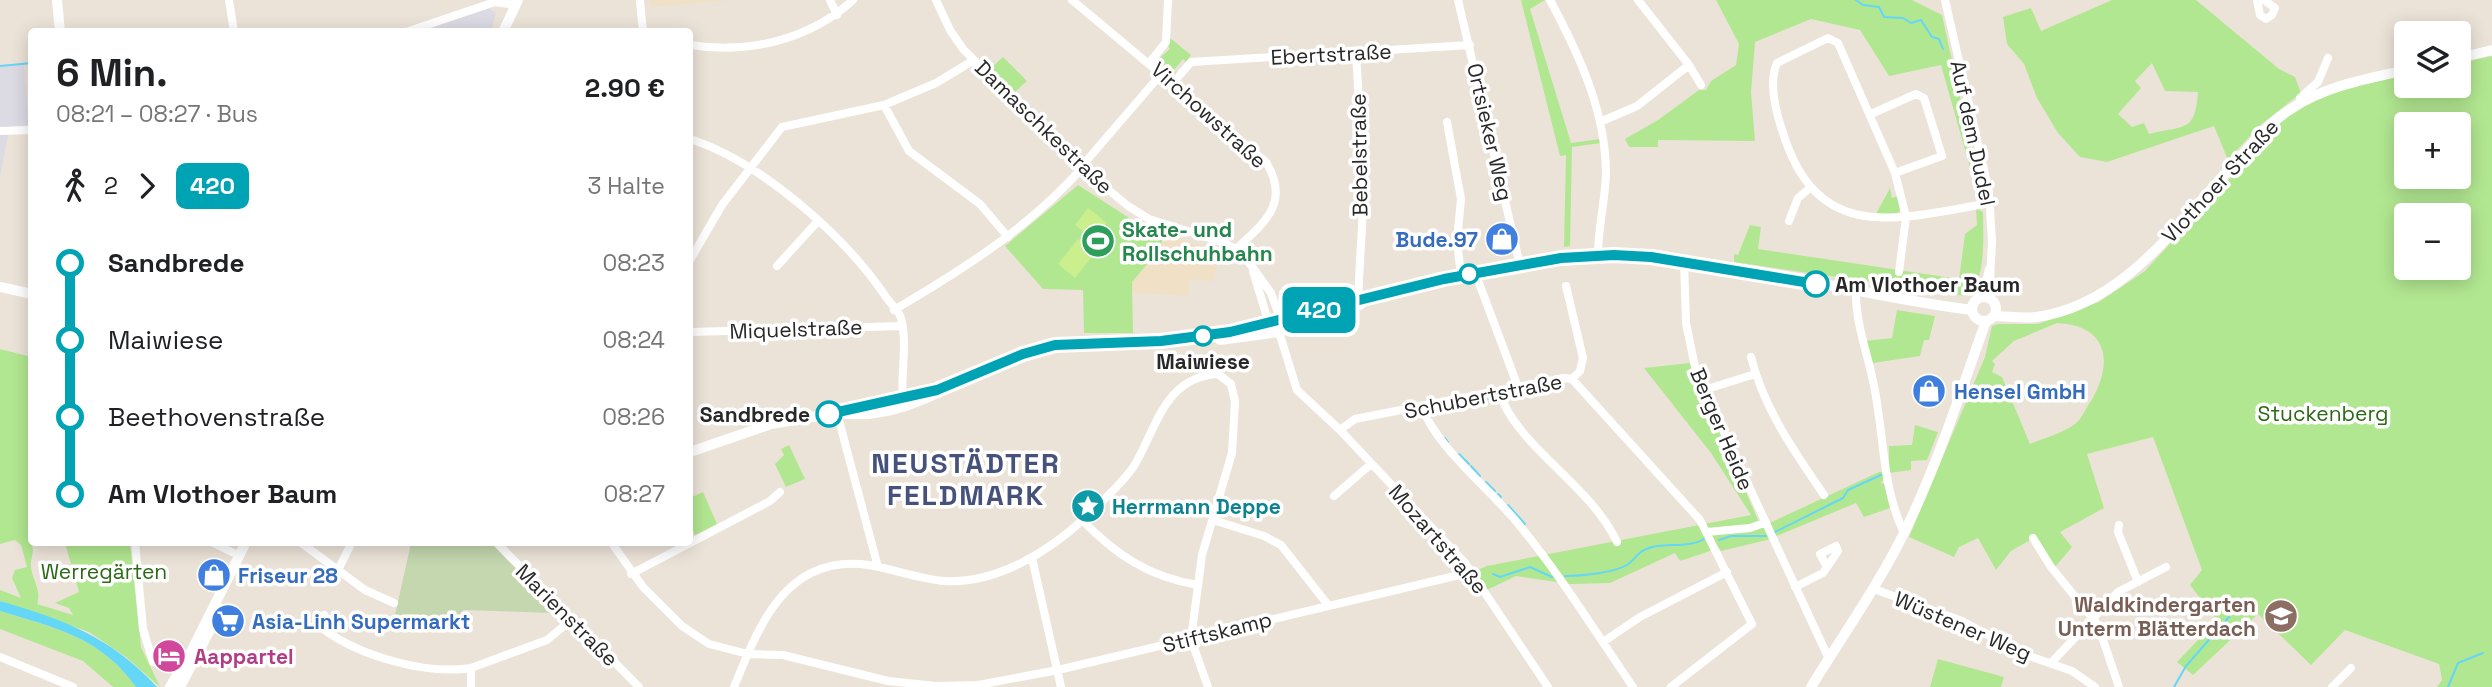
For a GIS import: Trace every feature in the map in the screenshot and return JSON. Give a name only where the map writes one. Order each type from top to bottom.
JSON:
[{"type":"main road","points":[[57,0],[60,28]]},
{"type":"main road","points":[[505,28],[516,2]]},
{"type":"main road","points":[[2471,55],[2492,50]]},
{"type":"main road","name":"Vlothoer Straße","points":[[1395,291],[1520,265],[1630,255],[2032,318],[2088,299],[2131,272],[2261,134],[2300,104],[2342,85],[2394,73]]},
{"type":"main road","points":[[0,287],[28,293]]},
{"type":"main road","points":[[1276,326],[1358,299],[1395,291]]},
{"type":"main road","points":[[693,451],[771,424],[903,403],[1023,354],[1055,345],[1211,341],[1276,326],[1395,291]]},
{"type":"main road","points":[[1811,687],[1874,589],[1923,493],[1972,363],[1984,309]]},
{"type":"main road","points":[[175,686],[244,546]]},
{"type":"main road","points":[[175,686],[251,546]]},
{"type":"street","points":[[229,0],[233,28]]},
{"type":"street","points":[[830,0],[836,15]]},
{"type":"street","points":[[693,45],[720,48],[789,38],[809,32],[836,15],[853,0]]},
{"type":"street","name":"Damaschkestraße","points":[[936,0],[950,30],[974,60],[1082,168],[1149,219],[1236,249],[1266,282],[1276,326]]},
{"type":"street","name":"Virchowstraße","points":[[1072,0],[1256,152],[1272,172],[1276,191],[1272,212],[1236,249]]},
{"type":"street","points":[[1150,62],[1166,42],[1168,0]]},
{"type":"street","name":"Ortsieker Weg","points":[[1458,0],[1520,265]]},
{"type":"street","points":[[1550,0],[1574,47],[1600,122],[1606,174],[1598,256]]},
{"type":"street","points":[[1638,0],[1689,65],[1701,85]]},
{"type":"street","name":"Auf dem Dudel","points":[[1945,0],[1990,203],[1990,267],[1984,309]]},
{"type":"street","points":[[2258,0],[2260,15],[2269,18],[2274,8],[2264,0]]},
{"type":"street","points":[[418,28],[495,2],[516,2]]},
{"type":"street","points":[[640,2],[643,28]]},
{"type":"street","points":[[1899,272],[1906,217],[1895,173],[1871,114],[1835,40],[1828,38],[1775,65],[1775,96],[1782,130],[1792,156],[1811,187],[1827,203],[1847,213],[1906,217],[1990,203]]},
{"type":"street","name":"Ebertstraße","points":[[1173,83],[1191,61],[1470,44]]},
{"type":"street","name":"Bebelstraße","points":[[1356,52],[1364,189],[1358,299]]},
{"type":"street","points":[[2300,104],[2300,97],[2318,82],[2328,58]]},
{"type":"street","points":[[693,255],[722,205],[778,132],[789,124],[884,105],[936,83],[974,60]]},
{"type":"street","points":[[1600,122],[1637,106],[1689,65]]},
{"type":"street","points":[[1088,159],[1162,73]]},
{"type":"street","points":[[1871,114],[1916,94],[1924,98],[1942,156],[1895,173]]},
{"type":"street","points":[[884,105],[909,150],[980,204],[1008,237]]},
{"type":"street","points":[[1447,121],[1461,200],[1457,241],[1461,276]]},
{"type":"street","points":[[0,131],[28,130]]},
{"type":"street","points":[[693,140],[721,151],[750,168],[818,220],[865,268],[902,326],[903,403]]},
{"type":"street","points":[[894,310],[944,282],[1008,237],[1082,168]]},
{"type":"street","points":[[1789,221],[1798,198],[1811,187]]},
{"type":"street","points":[[777,266],[818,220]]},
{"type":"street","name":"Berger Heide","points":[[1684,262],[1686,323],[1693,362],[1703,390],[1829,659]]},
{"type":"street","points":[[1479,283],[1518,387]]},
{"type":"street","name":"Schubertstraße","points":[[1340,430],[1355,419],[1572,379],[1580,371],[1583,358],[1566,286]]},
{"type":"street","points":[[1856,290],[1862,339],[1873,378],[1885,447],[1887,475],[1904,533]]},
{"type":"street","name":"Miquelstraße","points":[[693,332],[902,326]]},
{"type":"street","name":"Mozartstraße","points":[[1276,326],[1297,390],[1340,430],[1472,572],[1548,687]]},
{"type":"street","points":[[1751,357],[1755,374],[1779,429],[1824,495]]},
{"type":"street","points":[[1703,390],[1755,374]]},
{"type":"street","points":[[734,687],[766,613],[790,588],[814,574],[842,565],[878,567],[930,579],[957,581],[1005,569],[1032,558],[1082,520],[1129,472],[1165,403],[1176,390],[1192,379],[1223,375],[1231,384],[1235,411],[1229,467],[1205,545],[1191,639],[1208,687]]},
{"type":"street","points":[[1572,379],[1706,530],[1752,624],[1671,687]]},
{"type":"street","points":[[1499,391],[1514,420],[1589,499],[1617,542]]},
{"type":"street","points":[[1422,407],[1437,435],[1500,501],[1544,556],[1633,687]]},
{"type":"street","points":[[837,413],[878,567]]},
{"type":"street","points":[[1334,496],[1371,464]]},
{"type":"street","points":[[693,541],[770,501],[780,492]]},
{"type":"street","points":[[1082,520],[1115,552],[1141,568],[1165,578],[1198,585]]},
{"type":"street","points":[[1213,520],[1264,536],[1281,545],[1328,605]]},
{"type":"street","points":[[1706,530],[1750,528],[1763,523]]},
{"type":"street","points":[[2119,525],[2118,532],[2138,582]]},
{"type":"street","points":[[2033,538],[2050,567],[2095,621],[2119,687]]},
{"type":"street","points":[[135,546],[143,629],[153,662]]},
{"type":"street","points":[[219,546],[240,556]]},
{"type":"street","points":[[305,546],[365,590],[394,603]]},
{"type":"street","points":[[338,570],[350,546]]},
{"type":"street","name":"Marienstraße","points":[[500,546],[639,687]]},
{"type":"street","name":"Stiftskamp","points":[[614,546],[631,573],[690,633],[709,643],[748,654],[783,655],[888,681],[961,687],[1058,670],[1472,572]]},
{"type":"street","points":[[631,573],[683,546]]},
{"type":"street","points":[[1032,558],[1061,687]]},
{"type":"street","points":[[1795,587],[1819,575],[1827,567]]},
{"type":"street","name":"Wüstener Weg","points":[[2052,662],[2095,621],[2118,592],[2166,567]]},
{"type":"street","points":[[1603,642],[1640,617],[1727,572]]},
{"type":"street","name":"Wüstener Weg","points":[[1874,589],[1962,621],[2011,648],[2073,671],[2095,687]]},
{"type":"street","points":[[324,615],[323,629],[376,657],[437,668],[471,668],[554,636],[571,620]]},
{"type":"street","points":[[0,657],[73,687]]},
{"type":"street","points":[[471,668],[471,687]]},
{"type":"street","points":[[2332,687],[2351,668]]},
{"type":"shaded area","points":[[650,0],[730,0],[651,7]]},
{"type":"shaded area","points":[[488,8],[496,13],[492,28],[431,28]]},
{"type":"shaded area","points":[[24,64],[28,125],[10,126],[0,176],[0,65]]},
{"type":"shaded area","points":[[1164,236],[1220,250],[1214,281],[1189,279],[1189,296],[1132,293],[1132,282],[1158,251]]},
{"type":"green space","points":[[1521,0],[1545,0],[1530,9],[1571,143],[1601,139],[1601,143],[1572,147],[1570,246],[1564,247],[1566,155],[1560,156]]},
{"type":"green space","points":[[1716,0],[1912,0],[1942,15],[1982,197],[1976,200],[1976,189],[1941,65],[1889,76],[1860,30],[1811,19],[1755,42],[1751,92],[1755,141],[1658,140],[1658,147],[1629,147],[1625,139],[1658,120],[1699,90],[1706,90],[1711,81],[1736,65],[1739,44]]},
{"type":"green space","points":[[2112,0],[2196,0],[2279,69],[2295,77],[2301,93],[2259,126],[2228,160],[2214,126],[2107,162],[2080,157],[2058,133],[2037,98],[2024,64],[2007,44],[2003,17],[2031,8],[2041,31]],"holes":[[[2152,63],[2165,91],[2198,92],[2194,115],[2186,125],[2149,134],[2144,123],[2132,127],[2118,114],[2141,88],[2135,81]]]},
{"type":"green space","points":[[1170,38],[1191,55],[1186,62],[1183,59],[1174,70],[1176,73],[1172,75],[1159,66],[1157,60],[1170,49]]},
{"type":"green space","name":"Stuckenberg","points":[[2492,56],[2492,687],[2437,687],[2442,680],[2439,664],[2345,630],[2311,665],[2258,614],[2193,675],[2177,662],[2217,620],[2190,585],[2202,570],[2153,437],[2087,454],[2104,508],[2060,532],[2072,547],[2055,567],[2036,537],[2011,551],[1996,570],[1978,538],[1959,547],[1954,557],[1909,537],[1985,357],[1992,326],[2038,324],[2099,302],[2145,271],[2285,118],[2306,105],[2345,88],[2394,78],[2394,98],[2471,98],[2471,60]],"holes":[[[2057,323],[2074,325],[2096,339],[2102,348],[2103,373],[2091,401],[2077,422],[2065,430],[2030,444],[2002,377],[1992,372],[1995,364],[1992,361],[2014,341]]]},
{"type":"green space","points":[[1003,57],[1027,81],[1015,92],[991,68]]},
{"type":"green space","name":"Maiwiese","points":[[1078,185],[1137,223],[1164,236],[1158,251],[1132,282],[1133,333],[1084,333],[1083,290],[1043,289],[1005,246]]},
{"type":"green space","points":[[1890,188],[1892,198],[1898,196],[1901,210],[1896,214],[1876,214]]},
{"type":"green space","points":[[1088,208],[1107,223],[1094,240],[1075,225]]},
{"type":"green space","points":[[1976,208],[1983,212],[1981,270],[1973,290],[1966,296],[1734,262],[1734,254],[1738,255],[1750,225],[1761,227],[1758,249],[1959,279],[1965,234],[1977,225]]},
{"type":"green space","points":[[1078,239],[1095,253],[1075,278],[1058,264]]},
{"type":"green space","points":[[1897,310],[1935,316],[1929,340],[1924,340],[1920,356],[1873,363],[1865,341],[1892,338]]},
{"type":"green space","name":"Werregärten","points":[[0,349],[28,356],[28,546],[33,546],[31,567],[38,590],[37,604],[73,615],[69,608],[55,603],[79,592],[66,546],[130,546],[141,647],[160,687],[126,657],[89,632],[0,601],[0,590],[21,598],[12,578],[15,570],[27,567],[21,545],[15,540],[0,544]]},
{"type":"green space","points":[[1690,363],[1761,527],[1879,472],[1884,472],[1885,477],[1881,483],[1888,486],[1893,507],[1864,517],[1856,503],[1767,540],[1721,551],[1719,548],[1680,561],[1675,553],[1610,583],[1570,584],[1516,576],[1487,590],[1475,571],[1487,566],[1751,515],[1711,453],[1644,368]]},
{"type":"green space","points":[[1915,425],[1938,432],[1927,460],[1911,461],[1911,470],[1889,473],[1889,446],[1912,445]]},
{"type":"green space","points":[[789,445],[805,479],[786,487],[775,464],[784,455],[781,449]]},
{"type":"green space","points":[[703,492],[717,524],[695,535],[693,530],[693,497]]},
{"type":"green space","points":[[494,546],[554,609],[551,613],[463,610],[462,619],[395,615],[410,548]]},
{"type":"green space","points":[[0,611],[58,630],[91,645],[122,670],[136,687],[113,687],[83,661],[0,629]]},
{"type":"green space","points":[[1938,659],[2004,677],[2001,687],[1930,687]]},
{"type":"water","points":[[0,601],[45,615],[104,642],[157,687],[136,687],[122,670],[92,645],[58,630],[0,611]]},
{"type":"waterway","points":[[1856,0],[1863,5],[1879,7],[1884,17],[1903,18],[1911,23],[1921,20],[1932,37],[1939,39],[1943,49]]},
{"type":"waterway","points":[[0,66],[28,63]]},
{"type":"waterway","points":[[1479,400],[1490,399]]},
{"type":"waterway","points":[[1469,403],[1475,401]]},
{"type":"waterway","points":[[1438,408],[1462,404]]},
{"type":"waterway","points":[[1431,418],[1431,412],[1435,409]]},
{"type":"waterway","points":[[1445,438],[1448,442]]},
{"type":"waterway","points":[[1459,454],[1469,464]]},
{"type":"waterway","points":[[1471,466],[1480,476]]},
{"type":"waterway","points":[[1773,533],[1843,498],[1848,490],[1881,475]]},
{"type":"waterway","points":[[1486,482],[1495,491]]},
{"type":"waterway","points":[[1498,494],[1501,497]]},
{"type":"waterway","points":[[1508,505],[1525,524]]},
{"type":"waterway","points":[[1719,540],[1731,536],[1766,536]]},
{"type":"waterway","points":[[1565,576],[1614,570],[1627,565],[1647,549],[1704,539]]},
{"type":"waterway","points":[[1493,574],[1500,577],[1530,567],[1552,577]]},
{"type":"waterway","points":[[2174,687],[2186,666],[2229,617]]},
{"type":"waterway","points":[[2448,687],[2458,663],[2483,653]]},
{"type":"bus line","name":"420","points":[[829,414],[918,396],[967,379],[1023,354],[1055,345],[1161,341],[1230,332],[1293,319],[1358,299],[1444,279],[1561,258],[1614,255],[1651,257],[1816,284]]},
{"type":"place","name":"Bude.97","points":[[1502,239]]},
{"type":"place","name":"Skate- und Rollschuhbahn","points":[[1098,241]]},
{"type":"place","name":"Am Vlothoer Baum","points":[[1816,284]]},
{"type":"place","name":"Maiwiese","points":[[1203,336]]},
{"type":"place","name":"Hensel GmbH","points":[[1929,391]]},
{"type":"place","name":"Sandbrede","points":[[829,414]]},
{"type":"place","name":"Herrmann Deppe","points":[[1088,506]]},
{"type":"place","name":"Friseur 28","points":[[214,575]]},
{"type":"place","name":"Waldkindergarten Unterm Blätterdach","points":[[2281,616]]},
{"type":"place","name":"Asia-Linh Supermarkt","points":[[228,621]]},
{"type":"place","name":"Aappartel","points":[[169,656]]},
{"type":"district","name":"NEUSTÄDTER FELDMARK","points":[[966,479]]}]
